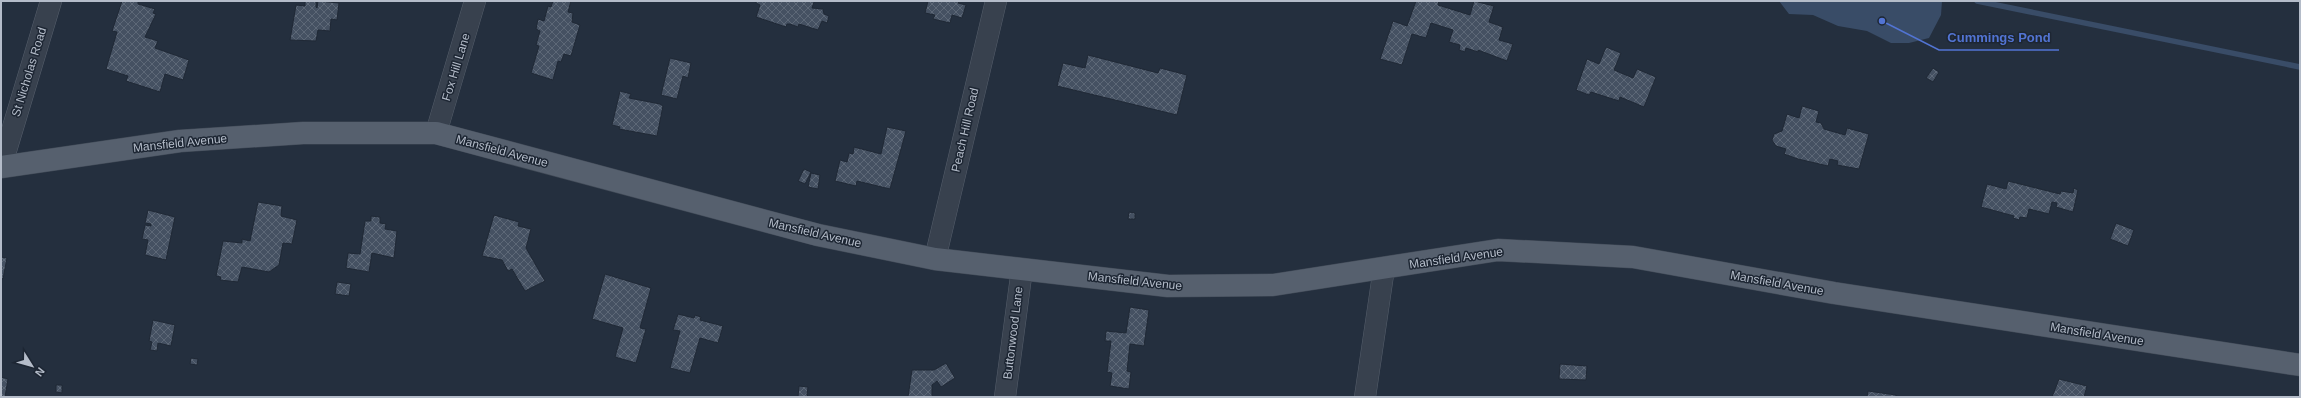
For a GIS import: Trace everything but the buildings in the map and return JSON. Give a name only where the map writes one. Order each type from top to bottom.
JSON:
[{"type":"main road","name":"Mansfield Avenue","points":[[1,167],[180,141],[303,133],[436,133],[818,235],[935,259],[1176,286],[1273,285],[1498,250],[1634,257],[1834,293],[2300,365]]},
{"type":"street","name":"St Nicholas Road","points":[[1,167],[50,1]]},
{"type":"street","name":"Fox Hill Lane","points":[[436,133],[475,1]]},
{"type":"street","name":"Peach Hill Road","points":[[935,259],[996,1]]},
{"type":"street","name":"Buttonwood Lane","points":[[1005,397],[1022,268]]},
{"type":"street","points":[[1365,397],[1384,268]]},
{"type":"water","points":[[1779,1],[1942,1],[1941,15],[1929,38],[1909,43],[1891,43],[1867,31],[1838,26],[1813,15],[1789,14]]},
{"type":"waterway","points":[[1977,1],[2300,67]]},
{"type":"place","name":"Cummings Pond","points":[[1882,21]]}]
